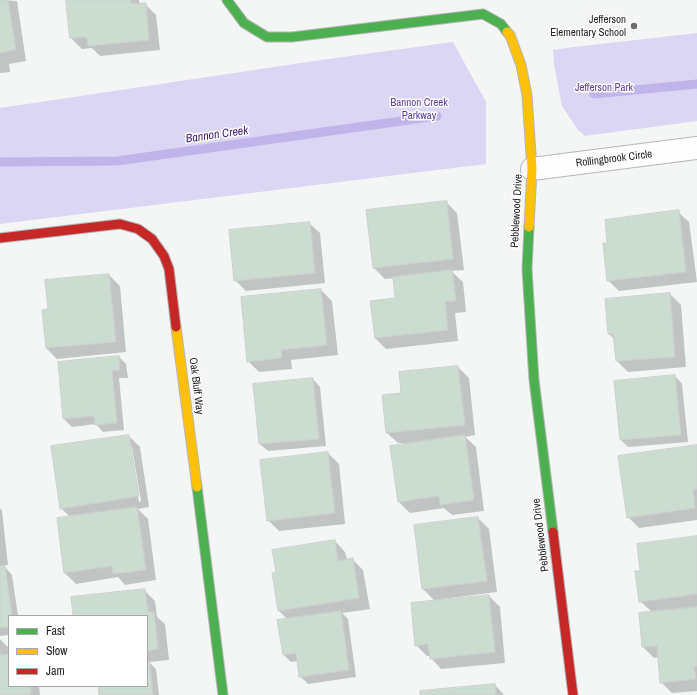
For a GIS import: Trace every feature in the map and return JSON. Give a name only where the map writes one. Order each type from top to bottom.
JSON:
[{"type":"street","name":"Pebblewood Drive","points":[[227,0],[244,23],[267,37],[292,37],[483,14],[500,24],[510,35],[521,64],[527,95],[532,169],[527,269],[534,380],[573,695]]},
{"type":"street","name":"Rollingbrook Circle","points":[[532,169],[697,148]]},
{"type":"street","name":"Oak Bluff Way","points":[[0,238],[120,224],[138,230],[152,239],[164,256],[169,269],[222,695]]},
{"type":"green space","name":"Jefferson Park","points":[[697,33],[697,121],[585,136],[578,130],[562,106],[554,65],[553,50]]},
{"type":"green space","name":"Bannon Creek Parkway","points":[[453,42],[486,102],[486,164],[0,224],[0,108],[321,60]]},
{"type":"building","points":[[0,0],[8,0],[16,50],[0,53]]},
{"type":"building","points":[[66,0],[130,0],[131,4],[146,3],[149,40],[88,46],[87,37],[70,38]]},
{"type":"building","points":[[447,201],[453,259],[373,268],[366,210]]},
{"type":"building","points":[[679,210],[686,272],[607,281],[603,243],[607,243],[605,220]]},
{"type":"building","points":[[310,222],[315,273],[234,281],[229,230]]},
{"type":"building","points":[[452,270],[456,301],[445,302],[448,330],[375,338],[370,301],[395,298],[393,277]]},
{"type":"building","points":[[109,274],[116,342],[46,348],[42,310],[48,309],[45,280]]},
{"type":"building","points":[[321,289],[327,345],[281,350],[282,358],[247,362],[241,297]]},
{"type":"building","points":[[670,293],[675,357],[616,361],[613,334],[608,334],[605,299]]},
{"type":"building","points":[[119,356],[120,370],[112,371],[117,423],[95,425],[94,416],[63,419],[58,362]]},
{"type":"building","points":[[458,366],[465,425],[386,433],[382,395],[401,393],[399,372]]},
{"type":"building","points":[[675,375],[681,435],[620,440],[614,381]]},
{"type":"building","points":[[313,378],[319,439],[259,444],[253,384]]},
{"type":"building","points":[[129,435],[139,496],[60,509],[51,446]]},
{"type":"building","points":[[465,435],[474,500],[440,505],[439,496],[398,502],[390,446]]},
{"type":"building","points":[[697,445],[697,489],[693,489],[695,508],[627,518],[618,456]]},
{"type":"building","points":[[328,452],[335,513],[267,521],[260,460]]},
{"type":"building","points":[[137,507],[146,570],[113,574],[112,566],[64,573],[57,518]]},
{"type":"building","points":[[478,517],[487,581],[422,589],[414,525]]},
{"type":"building","points":[[697,536],[697,594],[639,602],[635,571],[640,571],[637,544]]},
{"type":"building","points":[[335,540],[338,561],[353,558],[359,598],[278,611],[272,573],[276,572],[272,550]]},
{"type":"building","points":[[5,566],[12,615],[8,615],[8,627],[0,628],[0,567]]},
{"type":"building","points":[[145,589],[148,612],[154,612],[158,649],[148,651],[148,615],[73,615],[71,597]]},
{"type":"building","points":[[489,595],[495,652],[430,659],[428,644],[415,646],[411,603]]},
{"type":"building","points":[[697,607],[697,666],[694,666],[696,679],[660,683],[657,646],[642,647],[639,613]]},
{"type":"building","points":[[341,611],[349,670],[299,677],[296,653],[283,655],[277,620]]},
{"type":"building","points":[[0,650],[1,655],[8,654],[8,687],[30,687],[31,694],[0,695]]},
{"type":"building","points":[[149,661],[153,695],[99,695],[98,687],[148,687]]},
{"type":"building","points":[[495,684],[496,695],[420,695],[420,691]]},
{"type":"waterway","name":"Bannon Creek","points":[[594,94],[697,84]]},
{"type":"waterway","name":"Bannon Creek","points":[[0,162],[117,161],[437,116]]},
{"type":"traffic: fast","points":[[227,0],[244,23],[267,37],[292,37],[483,14],[501,24],[507,32]]},
{"type":"traffic: fast","points":[[529,227],[527,269],[534,380],[553,532]]},
{"type":"traffic: fast","points":[[197,487],[223,695]]},
{"type":"traffic: slow","points":[[507,32],[510,35],[521,65],[527,95],[532,169],[529,227]]},
{"type":"traffic: slow","points":[[176,327],[197,487]]},
{"type":"traffic: jam","points":[[0,238],[120,224],[138,229],[152,239],[164,256],[169,269],[176,327]]},
{"type":"traffic: jam","points":[[553,532],[573,695]]},
{"type":"place","name":"Jefferson Elementary School","points":[[634,26]]}]
